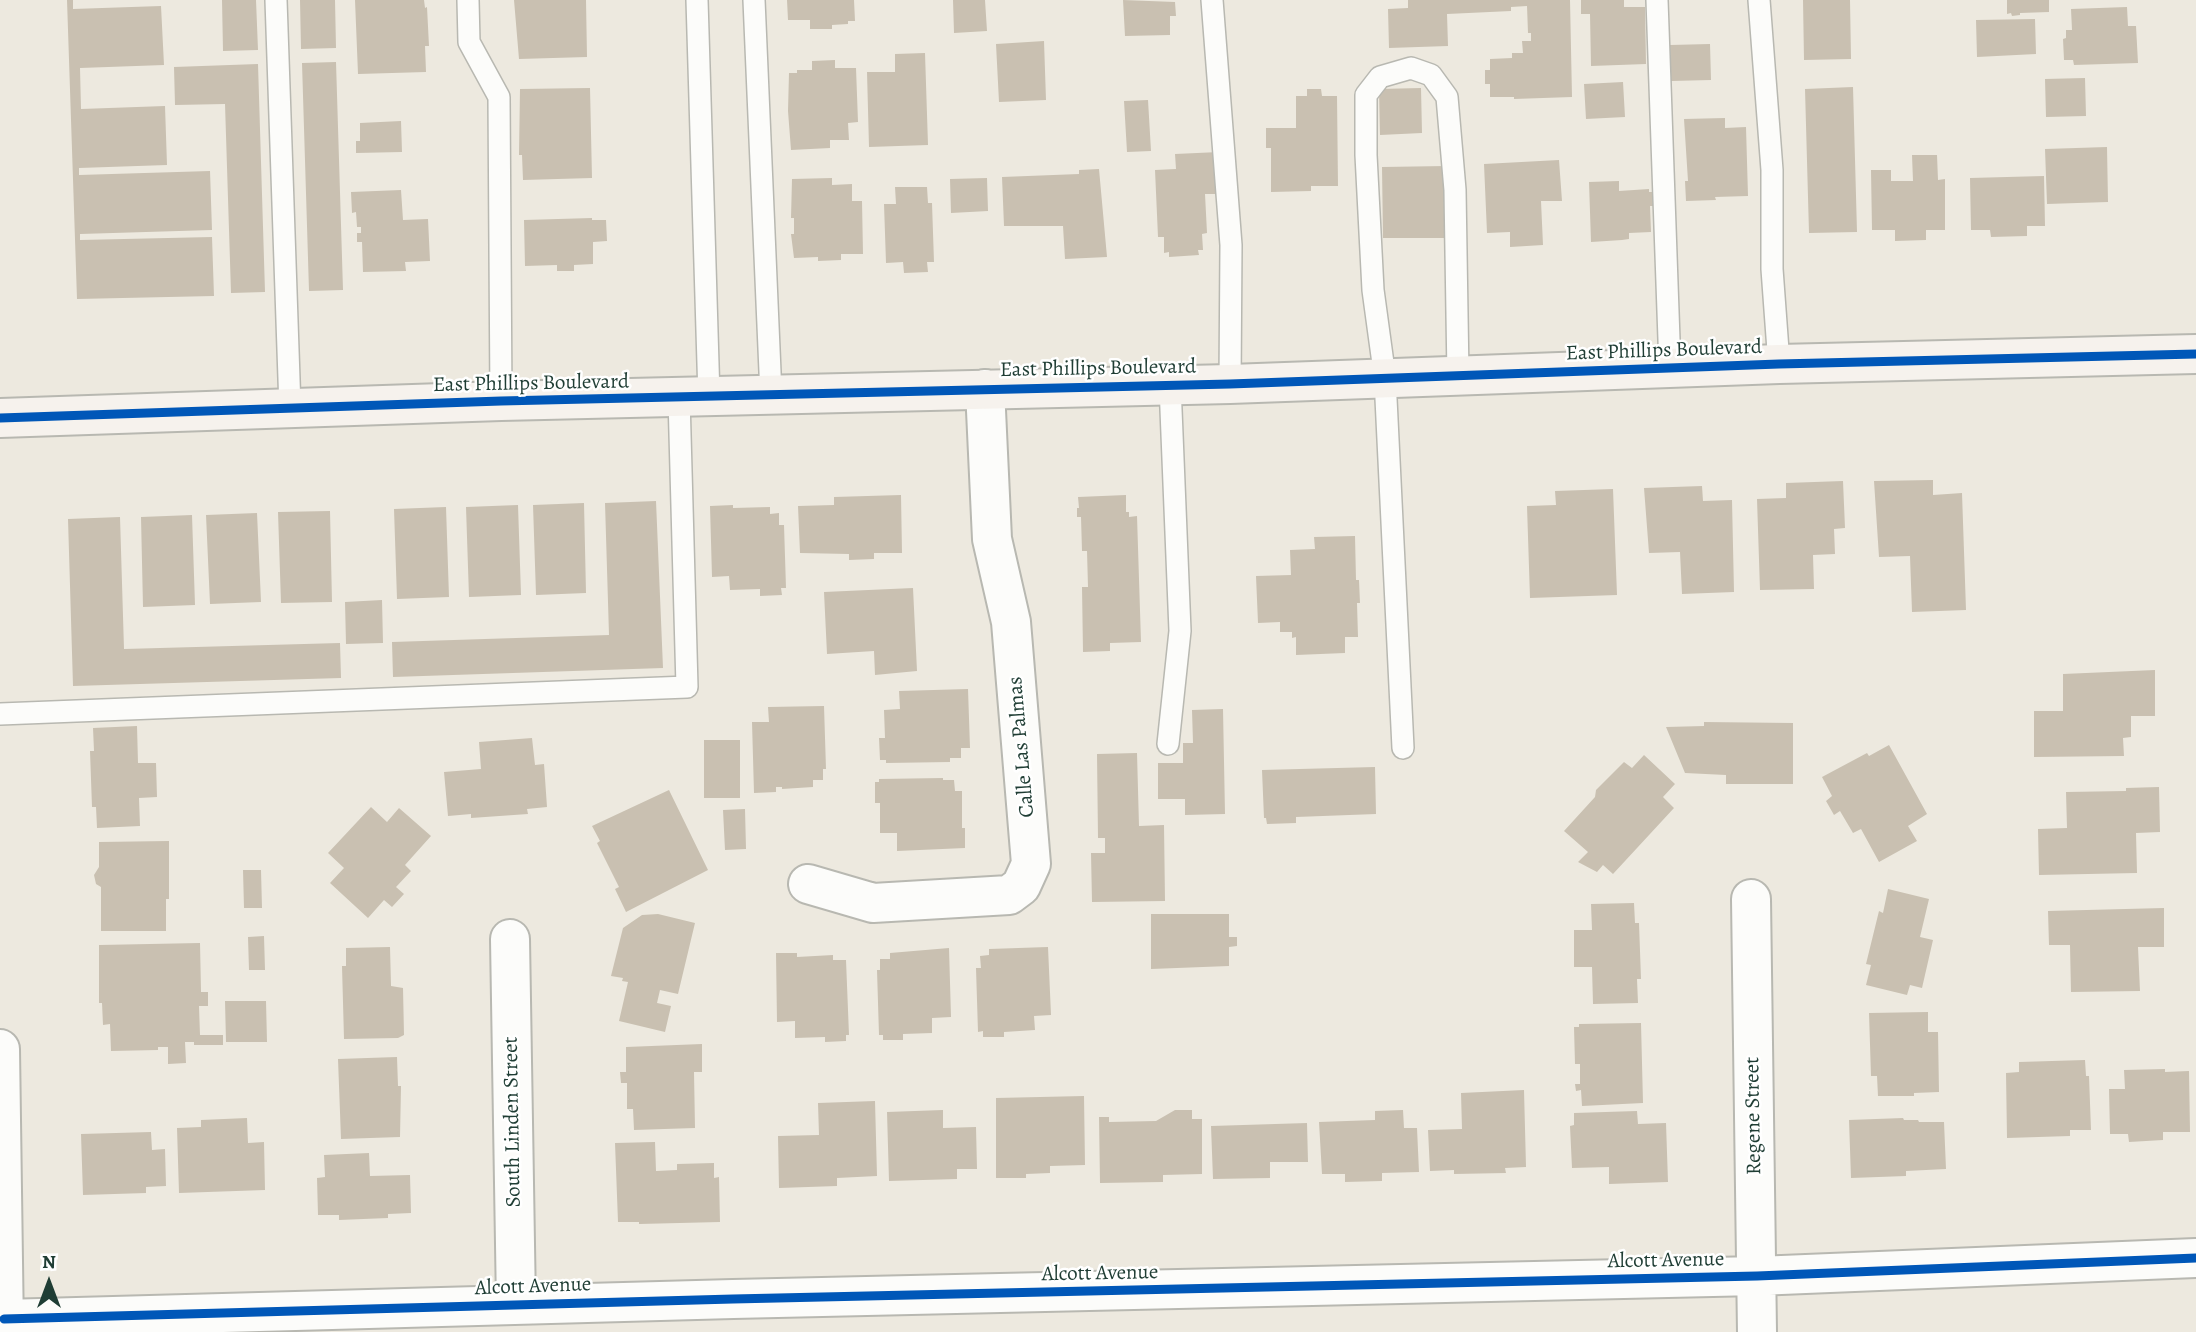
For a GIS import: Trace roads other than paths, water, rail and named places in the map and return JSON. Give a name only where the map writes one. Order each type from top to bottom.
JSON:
[{"type":"street","name":"East Phillips Boulevard","points":[[0,418],[501,401],[1230,384],[1779,364],[2196,354]]},
{"type":"street","name":"Calle Las Palmas","points":[[808,884],[873,903],[1009,895],[1021,886],[1031,864],[1011,622],[992,539],[985,390]]},
{"type":"street","name":"Regene Street","points":[[1751,899],[1757,1332]]},
{"type":"street","name":"South Linden Street","points":[[510,939],[516,1305]]},
{"type":"street","points":[[0,1049],[4,1326]]},
{"type":"street","name":"Alcott Avenue","points":[[4,1326],[516,1305],[1756,1276],[2196,1258]]},
{"type":"lane","points":[[276,0],[290,408]]},
{"type":"lane","points":[[468,0],[468,42],[499,97],[501,401]]},
{"type":"lane","points":[[0,713],[687,687],[694,397],[697,0]]},
{"type":"lane","points":[[754,0],[771,395]]},
{"type":"lane","points":[[1212,0],[1231,245],[1230,384]]},
{"type":"lane","points":[[1657,0],[1670,368]]},
{"type":"lane","points":[[1759,0],[1772,170],[1772,269],[1779,364]]},
{"type":"lane","points":[[1403,748],[1385,378],[1373,290],[1366,155],[1366,95],[1380,77],[1411,68],[1431,75],[1447,97],[1455,190],[1458,376]]},
{"type":"lane","points":[[1168,744],[1180,631],[1170,385]]}]
